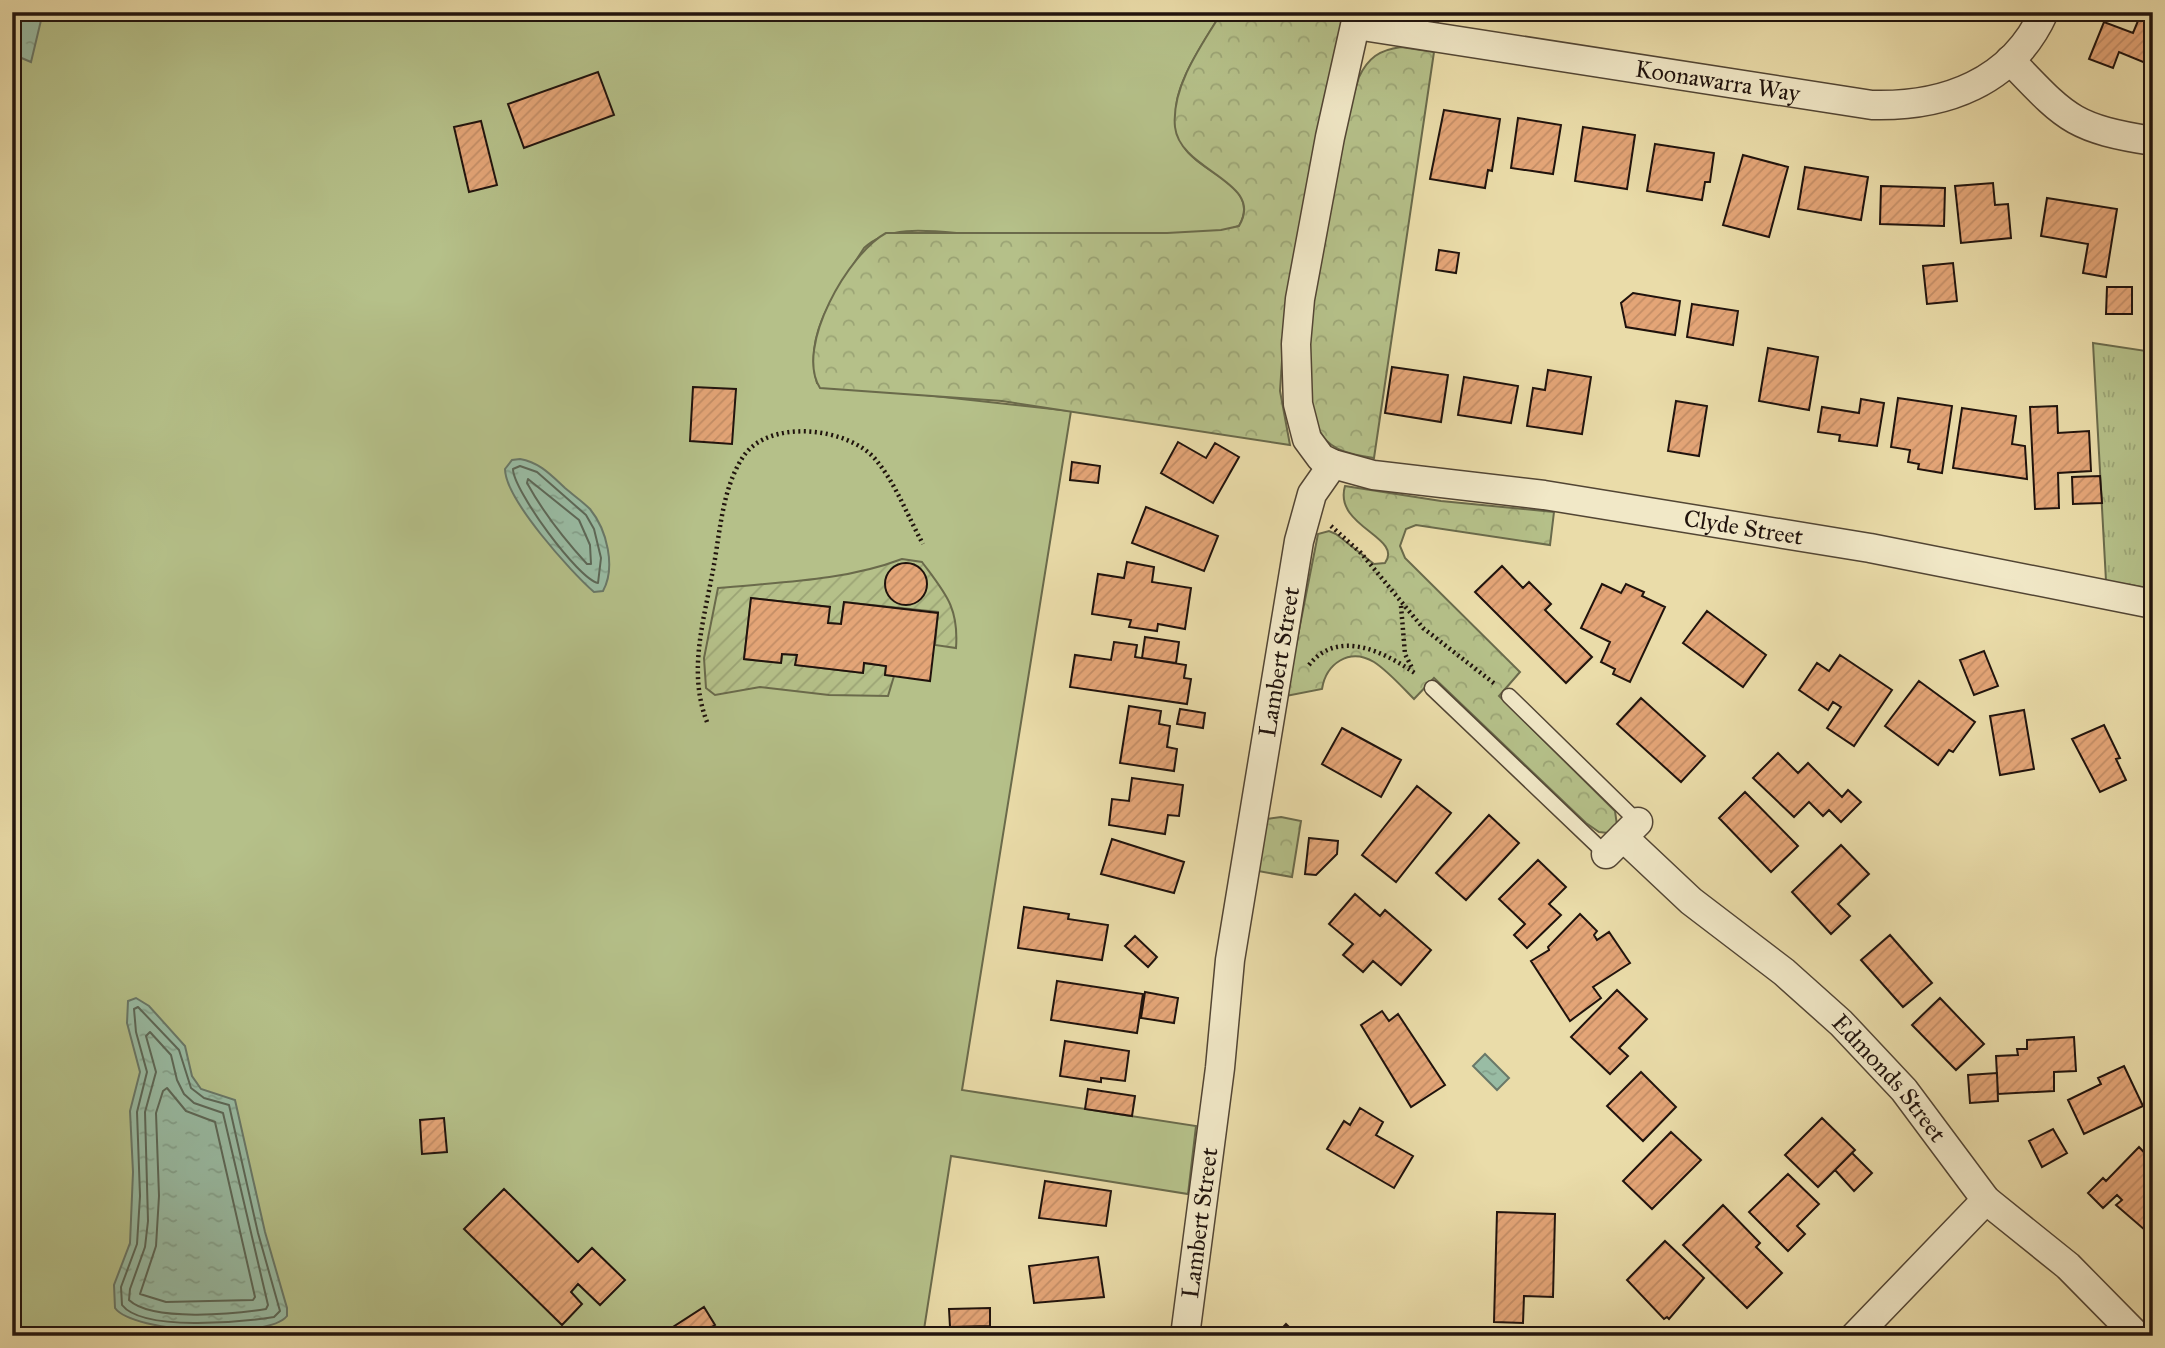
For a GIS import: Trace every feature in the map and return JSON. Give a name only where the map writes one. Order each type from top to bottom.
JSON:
[{"type":"street","name":"Koonawarra Way","points":[[1357,19],[1872,106],[1930,103],[1960,93],[2010,60],[2028,39],[2044,12]]},
{"type":"street","points":[[1333,464],[1313,449],[1302,425],[1296,375],[1296,344],[1307,255],[1357,19]]},
{"type":"street","points":[[2010,60],[2057,109],[2074,121],[2095,130],[2153,141]]},
{"type":"street","name":"Lambert Street","points":[[1185,1336],[1220,1068],[1230,960],[1303,520],[1312,494],[1333,464]]},
{"type":"street","name":"Clyde Street","points":[[1333,464],[1373,475],[1544,495],[1870,548],[2153,604]]},
{"type":"street","name":"Edmonds Street","points":[[1622,838],[1671,883],[1784,972],[1841,1023],[1904,1090],[1986,1200],[2068,1266],[2137,1336]]},
{"type":"street","points":[[1855,1336],[1986,1200]]},
{"type":"lane","name":"Edmonds Street","points":[[1432,688],[1622,838]]},
{"type":"lane","name":"Edmonds Street","points":[[1509,696],[1622,838]]},
{"type":"path","points":[[707,722],[699,700],[697,673],[705,614],[732,481],[744,455],[758,441],[776,433],[801,431],[832,437],[862,448],[880,465],[923,544]]},
{"type":"path","points":[[1303,520],[1326,524],[1340,532],[1423,628],[1509,696]]},
{"type":"path","points":[[1400,604],[1405,654],[1417,675]]},
{"type":"path","points":[[1304,676],[1316,656],[1344,646],[1378,651],[1417,675],[1432,688]]},
{"type":"green space","points":[[12,12],[1222,12],[1181,86],[1177,98],[1176,119],[1182,144],[1192,157],[1226,182],[1242,201],[1244,212],[1239,226],[1192,234],[1003,235],[906,231],[891,234],[876,239],[864,248],[825,312],[814,347],[817,383],[1071,411],[962,1090],[1196,1126],[1188,1194],[951,1156],[923,1336],[12,1336]]},
{"type":"green space","points":[[1222,12],[1345,12],[1286,301],[1280,391],[1290,445],[1002,401],[820,388],[814,370],[814,349],[829,303],[856,260],[886,233],[1167,233],[1221,230],[1239,226],[1244,211],[1241,198],[1232,187],[1191,155],[1180,142],[1175,127],[1175,112],[1183,81]]},
{"type":"green space","points":[[1399,12],[1440,12],[1438,22]]},
{"type":"green space","points":[[1401,47],[1434,52],[1374,458],[1338,449],[1322,435],[1311,406],[1308,364],[1311,314],[1328,205],[1359,77],[1375,56]]},
{"type":"green space","points":[[2093,343],[2153,352],[2153,589],[2106,581]]},
{"type":"green space","points":[[1345,486],[1441,501],[1554,512],[1550,545],[1416,525],[1406,529],[1400,546],[1405,558],[1520,672],[1499,696],[1615,811],[1617,825],[1608,833],[1599,832],[1586,823],[1434,678],[1414,699],[1374,662],[1356,656],[1340,660],[1328,672],[1322,689],[1286,696],[1318,534],[1329,531],[1336,534],[1374,564],[1385,563],[1388,554],[1378,538],[1357,522],[1349,512],[1344,500]]},
{"type":"green space","points":[[902,559],[922,562],[944,592],[953,611],[956,648],[935,645],[938,612],[844,602],[841,624],[828,623],[829,607],[751,598],[744,659],[781,663],[782,654],[797,655],[796,665],[863,673],[864,663],[886,666],[885,675],[894,676],[888,696],[829,695],[760,687],[715,695],[706,688],[704,658],[718,588],[835,576]]},
{"type":"green space","points":[[1281,817],[1301,821],[1292,877],[1258,871],[1267,819]]},
{"type":"water","points":[[12,12],[43,12],[31,62],[12,54]]},
{"type":"water","points":[[520,459],[544,470],[587,506],[596,518],[608,549],[609,571],[603,591],[594,592],[570,569],[527,516],[508,482],[505,469],[512,460]]},
{"type":"water","points":[[136,998],[149,1006],[185,1046],[192,1076],[201,1089],[235,1100],[265,1232],[287,1308],[287,1316],[275,1324],[229,1331],[172,1328],[127,1317],[115,1308],[114,1285],[130,1243],[133,1172],[130,1111],[140,1072],[127,1023],[128,1001]]},
{"type":"water","points":[[1485,1054],[1509,1078],[1497,1090],[1473,1066]]},
{"type":"building","points":[[1803,12],[1844,12],[1843,20]]},
{"type":"building","points":[[2140,16],[2153,21],[2153,66],[2119,52],[2113,68],[2089,59],[2104,22],[2133,33]]},
{"type":"building","points":[[598,72],[614,115],[524,148],[508,104]]},
{"type":"building","points":[[1444,110],[1500,119],[1492,171],[1488,170],[1485,188],[1430,179]]},
{"type":"building","points":[[1518,118],[1561,125],[1553,174],[1511,168]]},
{"type":"building","points":[[481,121],[497,185],[469,192],[454,127]]},
{"type":"building","points":[[1583,127],[1635,135],[1627,189],[1575,181]]},
{"type":"building","points":[[1655,144],[1714,153],[1710,182],[1705,182],[1702,200],[1647,191]]},
{"type":"building","points":[[1743,155],[1788,167],[1769,237],[1723,225]]},
{"type":"building","points":[[1805,167],[1868,177],[1861,220],[1798,209]]},
{"type":"building","points":[[1993,183],[1995,205],[2008,204],[2011,238],[1961,243],[1955,186]]},
{"type":"building","points":[[1881,186],[1945,188],[1944,226],[1880,224]]},
{"type":"building","points":[[2047,198],[2117,209],[2106,277],[2083,273],[2088,244],[2041,236]]},
{"type":"building","points":[[1439,250],[1459,253],[1456,273],[1436,270]]},
{"type":"building","points":[[1953,263],[1957,301],[1927,304],[1923,266]]},
{"type":"building","points":[[2107,287],[2132,287],[2132,314],[2106,314]]},
{"type":"building","points":[[1633,293],[1680,301],[1675,335],[1626,327],[1621,303]]},
{"type":"building","points":[[1692,304],[1738,311],[1733,345],[1687,337]]},
{"type":"building","points":[[1768,348],[1818,357],[1809,410],[1759,401]]},
{"type":"building","points":[[1392,367],[1448,375],[1441,422],[1385,413]]},
{"type":"building","points":[[1548,370],[1591,377],[1582,434],[1527,426],[1533,388],[1545,390]]},
{"type":"building","points":[[1464,377],[1518,386],[1511,423],[1458,415]]},
{"type":"building","points":[[693,387],[736,389],[732,444],[690,441]]},
{"type":"building","points":[[1898,398],[1952,406],[1942,473],[1918,469],[1919,464],[1908,462],[1910,450],[1891,447]]},
{"type":"building","points":[[1861,399],[1884,403],[1877,446],[1839,441],[1840,435],[1818,432],[1822,407],[1859,413]]},
{"type":"building","points":[[1676,401],[1707,406],[1699,456],[1668,451]]},
{"type":"building","points":[[2057,406],[2058,433],[2089,431],[2091,471],[2058,473],[2059,508],[2035,509],[2030,407]]},
{"type":"building","points":[[1962,408],[2016,416],[2012,444],[2025,446],[2027,479],[1953,468]]},
{"type":"building","points":[[1178,442],[1206,458],[1215,443],[1239,457],[1213,503],[1161,473]]},
{"type":"building","points":[[1072,462],[1100,466],[1098,483],[1070,480]]},
{"type":"building","points":[[2100,476],[2102,503],[2073,504],[2072,477]]},
{"type":"building","points":[[1146,507],[1218,536],[1204,571],[1132,543]]},
{"type":"building","points":[[1127,562],[1154,567],[1152,582],[1191,588],[1185,629],[1158,624],[1157,631],[1129,627],[1131,620],[1092,614],[1098,574],[1124,578]]},
{"type":"building","points":[[906,563],[921,569],[927,584],[921,599],[906,605],[891,599],[885,584],[891,569]]},
{"type":"building","points":[[1502,566],[1523,588],[1529,582],[1551,604],[1545,610],[1592,657],[1566,683],[1475,592]]},
{"type":"building","points":[[1602,584],[1621,593],[1626,584],[1644,592],[1642,596],[1665,607],[1630,682],[1613,674],[1615,669],[1601,662],[1610,642],[1581,628]]},
{"type":"building","points":[[751,598],[830,607],[828,623],[841,624],[844,602],[938,613],[930,681],[885,675],[886,666],[864,663],[863,673],[795,665],[797,655],[782,654],[781,663],[744,659]]},
{"type":"building","points":[[1707,611],[1766,655],[1743,687],[1683,643]]},
{"type":"building","points":[[1145,637],[1179,642],[1176,663],[1142,658]]},
{"type":"building","points":[[1114,642],[1137,645],[1135,657],[1186,665],[1184,678],[1191,679],[1187,704],[1070,687],[1075,655],[1111,660]]},
{"type":"building","points":[[1984,651],[1998,686],[1974,695],[1960,660]]},
{"type":"building","points":[[1840,655],[1892,690],[1854,746],[1827,728],[1841,707],[1833,702],[1828,710],[1799,690],[1817,663],[1829,671]]},
{"type":"building","points":[[1919,681],[1975,722],[1953,752],[1949,750],[1938,765],[1885,726]]},
{"type":"building","points":[[1641,698],[1705,756],[1681,782],[1617,724]]},
{"type":"building","points":[[1129,706],[1161,711],[1159,724],[1170,726],[1167,747],[1177,749],[1174,771],[1120,763]]},
{"type":"building","points":[[1180,709],[1205,713],[1203,728],[1177,724]]},
{"type":"building","points":[[2024,710],[2034,769],[2000,775],[1990,716]]},
{"type":"building","points":[[2104,725],[2120,758],[2116,759],[2126,780],[2100,792],[2072,739]]},
{"type":"building","points":[[1342,728],[1401,760],[1381,797],[1322,764]]},
{"type":"building","points":[[1778,753],[1798,773],[1808,763],[1842,797],[1848,790],[1861,802],[1841,822],[1829,810],[1823,816],[1809,802],[1794,817],[1753,778]]},
{"type":"building","points":[[1132,778],[1183,785],[1179,816],[1168,815],[1165,834],[1109,825],[1112,799],[1129,801]]},
{"type":"building","points":[[1417,786],[1451,813],[1396,882],[1362,855]]},
{"type":"building","points":[[1745,792],[1798,846],[1771,872],[1719,818]]},
{"type":"building","points":[[1489,815],[1519,843],[1466,900],[1436,873]]},
{"type":"building","points":[[1309,838],[1338,841],[1337,854],[1316,875],[1305,874]]},
{"type":"building","points":[[1112,839],[1184,862],[1174,893],[1101,874]]},
{"type":"building","points":[[1841,845],[1869,874],[1838,904],[1850,916],[1831,934],[1792,892]]},
{"type":"building","points":[[1538,860],[1566,887],[1549,904],[1561,915],[1527,948],[1514,935],[1525,924],[1499,899]]},
{"type":"building","points":[[1355,894],[1380,916],[1385,910],[1431,950],[1401,985],[1373,961],[1363,972],[1343,955],[1353,944],[1329,924]]},
{"type":"building","points":[[1024,907],[1069,914],[1068,919],[1108,925],[1102,960],[1018,948]]},
{"type":"building","points":[[1580,914],[1597,931],[1594,935],[1597,940],[1609,932],[1630,963],[1593,987],[1601,998],[1570,1021],[1531,961],[1549,950],[1548,947]]},
{"type":"building","points":[[1890,935],[1932,983],[1903,1007],[1861,960]]},
{"type":"building","points":[[1135,936],[1157,957],[1148,967],[1125,946]]},
{"type":"building","points":[[1057,981],[1143,994],[1137,1033],[1051,1020]]},
{"type":"building","points":[[1617,990],[1647,1019],[1619,1048],[1628,1056],[1610,1074],[1571,1037]]},
{"type":"building","points":[[1145,992],[1178,998],[1174,1023],[1141,1018]]},
{"type":"building","points":[[1940,998],[1984,1044],[1956,1070],[1912,1025]]},
{"type":"building","points":[[1382,1011],[1389,1021],[1398,1014],[1445,1085],[1411,1107],[1361,1025]]},
{"type":"building","points":[[2074,1037],[2076,1071],[2054,1072],[2054,1091],[1998,1094],[1996,1056],[2018,1055],[2017,1049],[2027,1049],[2027,1040]]},
{"type":"building","points":[[1065,1041],[1129,1051],[1125,1081],[1101,1078],[1101,1082],[1060,1076]]},
{"type":"building","points":[[2124,1066],[2143,1106],[2084,1134],[2068,1100],[2101,1084],[2098,1078]]},
{"type":"building","points":[[1641,1072],[1676,1107],[1643,1141],[1607,1106]]},
{"type":"building","points":[[1997,1073],[1998,1101],[1970,1103],[1968,1075]]},
{"type":"building","points":[[1088,1089],[1135,1096],[1132,1116],[1085,1109]]},
{"type":"building","points":[[1360,1108],[1383,1122],[1376,1135],[1413,1156],[1394,1188],[1327,1149],[1344,1121],[1350,1125]]},
{"type":"building","points":[[444,1118],[447,1152],[422,1154],[420,1120]]},
{"type":"building","points":[[1822,1118],[1855,1150],[1818,1187],[1785,1155]]},
{"type":"building","points":[[2053,1129],[2067,1153],[2042,1167],[2029,1141]]},
{"type":"building","points":[[1671,1132],[1701,1160],[1652,1209],[1623,1181]]},
{"type":"building","points":[[2139,1147],[2153,1162],[2153,1224],[2146,1231],[2116,1205],[2122,1200],[2117,1195],[2103,1208],[2088,1193],[2103,1178],[2106,1181]]},
{"type":"building","points":[[1852,1153],[1872,1173],[1854,1191],[1835,1170]]},
{"type":"building","points":[[1788,1174],[1819,1204],[1797,1226],[1805,1234],[1788,1251],[1749,1212]]},
{"type":"building","points":[[1045,1181],[1111,1191],[1106,1226],[1039,1218]]},
{"type":"building","points":[[504,1189],[578,1262],[592,1248],[625,1280],[600,1305],[578,1284],[571,1292],[582,1304],[562,1325],[464,1229]]},
{"type":"building","points":[[1723,1205],[1760,1243],[1756,1247],[1782,1273],[1747,1308],[1683,1245]]},
{"type":"building","points":[[1497,1212],[1555,1214],[1553,1297],[1524,1296],[1523,1323],[1494,1322]]},
{"type":"building","points":[[1665,1241],[1704,1278],[1669,1319],[1664,1319],[1627,1280]]},
{"type":"building","points":[[1098,1257],[1104,1297],[1034,1303],[1029,1266]]},
{"type":"building","points":[[704,1307],[715,1325],[696,1336],[659,1336]]},
{"type":"building","points":[[990,1308],[990,1326],[950,1327],[949,1309]]},
{"type":"building","points":[[1286,1324],[1298,1336],[1275,1336]]}]
